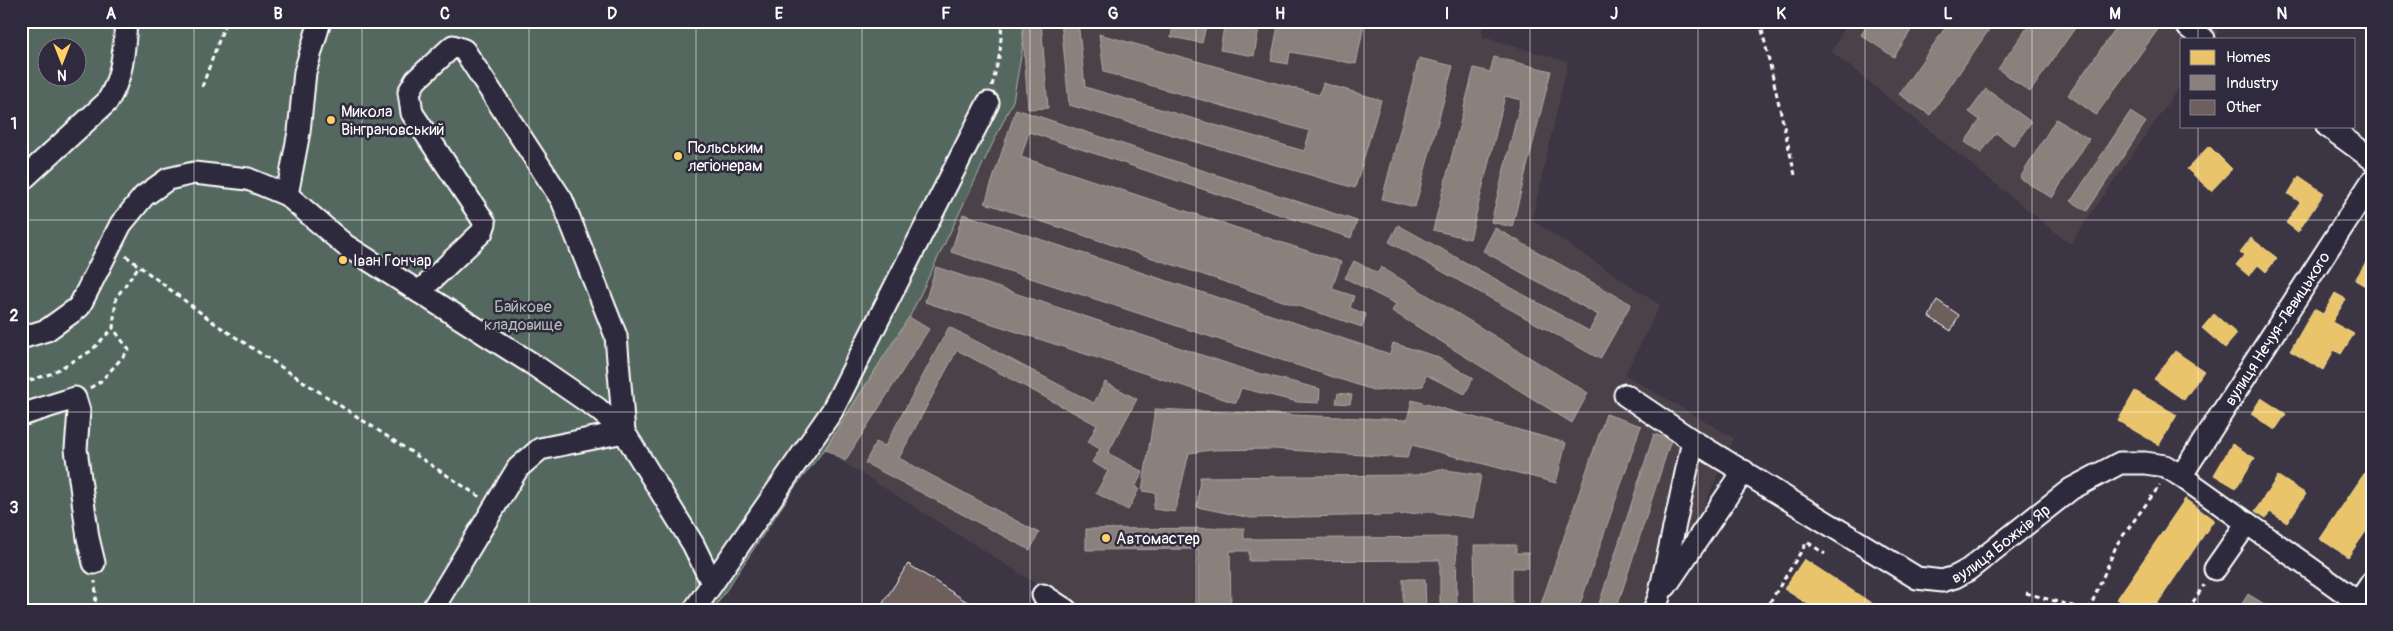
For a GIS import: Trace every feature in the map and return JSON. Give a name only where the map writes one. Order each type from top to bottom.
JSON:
[{"type":"street","points":[[21,181],[107,102],[116,88],[122,70],[126,21]]},
{"type":"street","points":[[287,195],[299,132],[304,72],[320,21]]},
{"type":"street","points":[[419,292],[482,232],[485,223],[412,113],[409,92],[416,80],[453,46],[464,50],[562,200],[616,336],[624,432]]},
{"type":"street","points":[[694,610],[832,411],[988,104]]},
{"type":"street","points":[[2330,128],[2372,159]]},
{"type":"street","points":[[21,338],[47,330],[79,307],[121,224],[144,196],[168,180],[194,173],[248,180],[287,195],[346,244],[598,409],[624,432],[693,544],[712,583]]},
{"type":"street","name":"вулиця Нечуя-Левицького","points":[[2176,473],[2372,181]]},
{"type":"street","name":"вулиця Божків Яр","points":[[1625,396],[1693,441],[1917,578],[1942,581],[1968,570],[2082,481],[2120,463],[2145,463],[2165,466],[2176,473],[2364,606]]},
{"type":"street","points":[[21,415],[75,398],[79,410],[76,449],[88,538],[94,563]]},
{"type":"street","points":[[432,610],[518,468],[540,449],[624,432]]},
{"type":"street","points":[[1656,603],[1693,441]]},
{"type":"street","points":[[1656,603],[1744,471]]},
{"type":"street","points":[[2215,569],[2247,523]]},
{"type":"street","points":[[2364,606],[2372,582]]},
{"type":"street","points":[[1043,594],[1066,610]]},
{"type":"path","points":[[202,86],[226,21]]},
{"type":"path","points":[[988,104],[1000,53],[1002,21]]},
{"type":"path","points":[[1760,21],[1795,175]]},
{"type":"path","points":[[21,383],[50,374],[91,351],[113,328],[116,298],[140,266],[217,325],[494,507]]},
{"type":"path","points":[[75,398],[101,381],[129,350],[113,328]]},
{"type":"path","points":[[2026,593],[2088,610],[2117,544],[2176,473]]},
{"type":"path","points":[[1765,610],[1807,542],[1825,554]]},
{"type":"path","points":[[92,610],[96,598],[94,563]]},
{"type":"path","points":[[2188,610],[2215,569]]},
{"type":"shaded area","points":[[1022,21],[1481,21],[1483,37],[1568,62],[1532,220],[1660,305],[1625,375],[1734,438],[1658,610],[1078,610],[824,450],[910,316],[1013,101],[1024,39]]},
{"type":"shaded area","points":[[1848,21],[2225,21],[2214,38],[2180,38],[2180,86],[2070,244],[1832,52]]},
{"type":"green space","name":"Байкове кладовище","points":[[21,21],[1022,21],[1024,39],[1013,101],[910,316],[824,450],[795,487],[713,610],[21,610]]},
{"type":"building: Homes","points":[[2209,146],[2232,169],[2211,191],[2187,169]]},
{"type":"building: Homes","points":[[2299,176],[2324,193],[2298,232],[2286,223],[2300,202],[2288,194]]},
{"type":"building: Homes","points":[[2251,238],[2277,258],[2266,272],[2258,265],[2249,276],[2236,265],[2244,255],[2240,252]]},
{"type":"building: Homes","points":[[2366,262],[2372,266],[2372,280],[2367,287],[2355,280]]},
{"type":"building: Homes","points":[[2335,293],[2346,299],[2332,322],[2354,334],[2341,354],[2334,350],[2323,370],[2290,351],[2314,309],[2323,314]]},
{"type":"building: Homes","points":[[2214,314],[2237,334],[2225,348],[2202,328]]},
{"type":"building: Homes","points":[[2175,351],[2204,371],[2184,400],[2154,379]]},
{"type":"building: Homes","points":[[2135,391],[2177,415],[2159,445],[2118,421]]},
{"type":"building: Homes","points":[[2261,398],[2286,414],[2275,430],[2251,414]]},
{"type":"building: Homes","points":[[2232,444],[2255,458],[2236,488],[2214,475]]},
{"type":"building: Homes","points":[[2372,462],[2372,523],[2348,557],[2320,539]]},
{"type":"building: Homes","points":[[2278,476],[2306,494],[2287,523],[2270,512],[2266,518],[2255,511]]},
{"type":"building: Homes","points":[[2185,499],[2214,520],[2153,610],[2133,610],[2117,599]]},
{"type":"building: Homes","points":[[1804,559],[1882,610],[1817,610],[1784,589]]},
{"type":"building: Industry","points":[[1022,21],[1041,21],[1048,108],[1028,109]]},
{"type":"building: Industry","points":[[1061,21],[1078,21],[1085,87],[1304,151],[1310,131],[1104,72],[1099,34],[1319,95],[1323,83],[1381,100],[1355,188],[1069,105]]},
{"type":"building: Industry","points":[[1120,21],[1148,21],[1147,27]]},
{"type":"building: Industry","points":[[1174,21],[1207,21],[1202,43],[1171,37]]},
{"type":"building: Industry","points":[[1225,21],[1348,21],[1364,24],[1356,64],[1290,52],[1288,64],[1271,61],[1278,26],[1260,22],[1254,56],[1220,50]]},
{"type":"building: Industry","points":[[1870,21],[1917,21],[1894,57],[1861,35]]},
{"type":"building: Industry","points":[[1950,21],[1995,21],[1930,115],[1899,94]]},
{"type":"building: Industry","points":[[2032,21],[2080,21],[2030,92],[1998,69]]},
{"type":"building: Industry","points":[[2121,21],[2164,21],[2096,115],[2068,95]]},
{"type":"building: Industry","points":[[1494,57],[1551,71],[1512,227],[1491,222],[1521,100],[1505,96],[1470,239],[1433,230],[1474,68],[1490,72]]},
{"type":"building: Industry","points":[[1419,58],[1453,66],[1415,207],[1382,199]]},
{"type":"building: Industry","points":[[1986,89],[2031,122],[2014,146],[1996,133],[1981,153],[1965,142],[1980,120],[1969,112]]},
{"type":"building: Industry","points":[[1016,109],[1357,221],[1351,238],[1029,132],[1021,157],[1341,262],[1332,289],[1354,296],[1350,308],[1366,314],[1362,327],[985,203]]},
{"type":"building: Industry","points":[[2130,112],[2146,122],[2087,211],[2071,201]]},
{"type":"building: Industry","points":[[2056,119],[2089,139],[2052,198],[2020,178]]},
{"type":"building: Industry","points":[[963,214],[1390,354],[1393,343],[1435,356],[1473,378],[1465,394],[1426,375],[1423,386],[1376,391],[951,252]]},
{"type":"building: Industry","points":[[1398,225],[1589,331],[1598,315],[1483,251],[1495,228],[1631,304],[1600,359],[1389,242]]},
{"type":"building: Industry","points":[[1354,261],[1378,273],[1381,267],[1588,393],[1572,423],[1392,311],[1396,304],[1345,278]]},
{"type":"building: Industry","points":[[936,267],[1250,371],[1320,389],[1319,403],[1298,402],[1241,388],[1236,403],[925,302]]},
{"type":"building: Industry","points":[[909,317],[929,329],[845,461],[825,449]]},
{"type":"building: Industry","points":[[949,327],[1094,403],[1105,382],[1137,399],[1108,453],[1143,472],[1135,487],[1139,489],[1128,510],[1096,493],[1108,471],[1092,462],[1100,449],[1088,442],[1097,425],[957,350],[899,458],[1039,533],[1030,550],[865,463],[876,442],[885,446]]},
{"type":"building: Industry","points":[[1338,393],[1352,395],[1350,404],[1336,403]]},
{"type":"building: Industry","points":[[1412,400],[1566,443],[1556,483],[1412,445],[1407,458],[1274,449],[1211,450],[1189,453],[1175,512],[1153,509],[1156,493],[1142,491],[1155,409],[1407,420]]},
{"type":"building: Industry","points":[[1606,414],[1641,426],[1578,610],[1539,610]]},
{"type":"building: Industry","points":[[1654,434],[1671,440],[1616,610],[1597,610]]},
{"type":"building: Industry","points":[[1440,469],[1481,475],[1473,518],[1430,512],[1394,515],[1251,518],[1197,507],[1200,477],[1416,475]]},
{"type":"building: Industry","points":[[1244,528],[1244,539],[1456,537],[1457,610],[1440,610],[1440,560],[1249,561],[1249,551],[1230,551],[1231,610],[1198,610],[1198,549],[1086,550],[1086,529]]},
{"type":"building: Industry","points":[[1474,545],[1516,545],[1516,553],[1528,553],[1528,568],[1512,568],[1512,610],[1475,610]]},
{"type":"building: Industry","points":[[1403,579],[1425,579],[1426,610],[1403,610]]},
{"type":"building: Industry","points":[[2248,594],[2274,610],[2238,610]]},
{"type":"building: Other","points":[[1937,300],[1959,315],[1951,331],[1929,317]]},
{"type":"building: Other","points":[[908,564],[980,610],[893,610],[883,603]]},
{"type":"place","name":"Микола Вінграновський","points":[[331,120]]},
{"type":"place","name":"Польським легіонерам","points":[[678,156]]},
{"type":"place","name":"Іван Гончар","points":[[343,260]]},
{"type":"place","name":"Автомастер","points":[[1106,538]]}]
